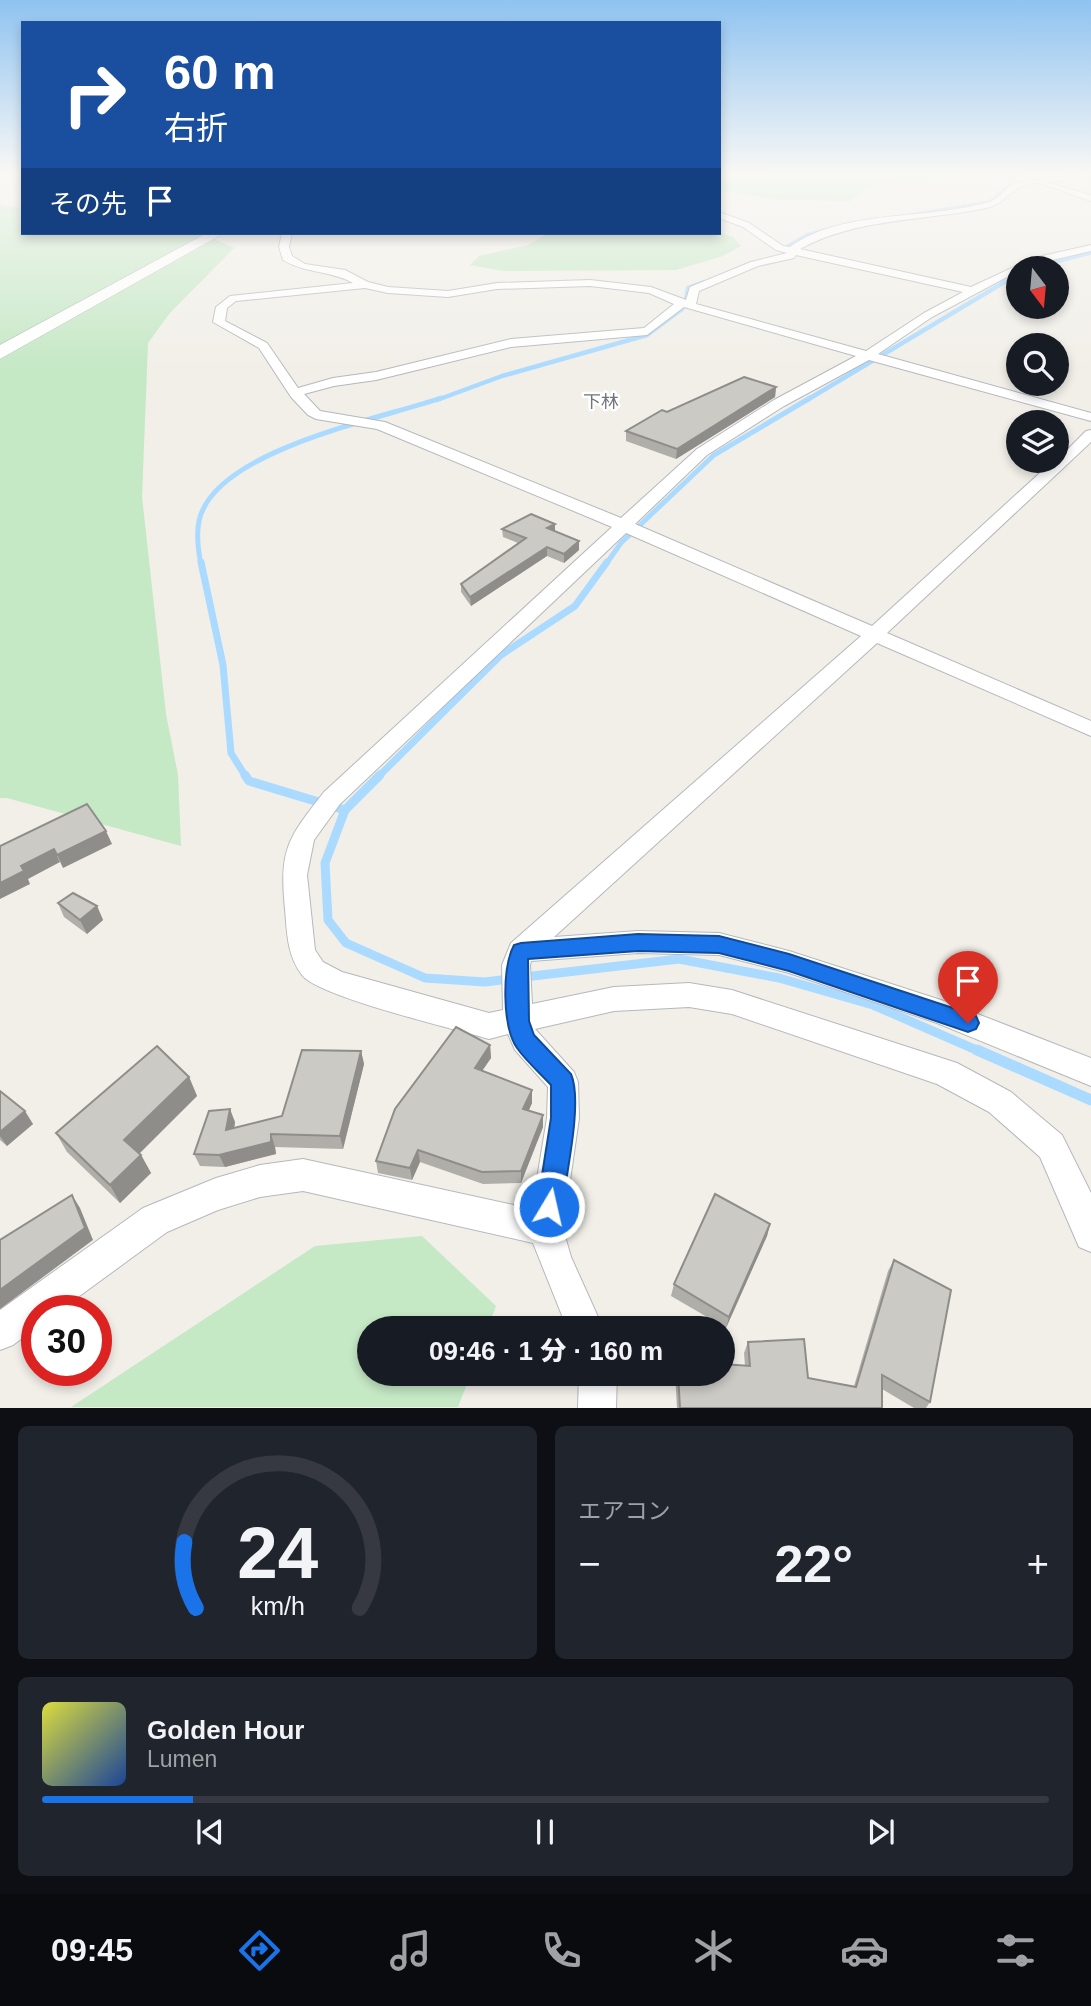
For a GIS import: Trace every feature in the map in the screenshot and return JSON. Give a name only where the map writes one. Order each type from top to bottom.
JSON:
[{"type":"street","points":[[0,352],[208,239]]},
{"type":"street","points":[[286,239],[284,247],[288,258],[302,267],[341,272],[365,285],[388,290],[448,294],[497,286],[590,283],[651,290],[686,304],[1091,417]]},
{"type":"street","points":[[770,239],[789,250],[973,291]]},
{"type":"street","points":[[297,392],[511,343],[647,331],[686,304],[694,289],[755,264],[784,258],[789,250],[807,239]]},
{"type":"street","points":[[1091,248],[1032,262],[973,291],[928,315],[877,356],[779,403],[702,452],[630,529],[326,805],[302,838],[293,875],[302,952],[313,970],[335,982],[489,1026],[519,1008],[689,995],[732,1002],[946,1073],[1000,1102],[1051,1146],[1083,1212],[1091,1235]]},
{"type":"street","points":[[365,285],[306,292],[250,294],[223,303],[219,309],[219,322],[235,333],[264,346],[278,371],[297,392],[308,411],[316,415],[380,425],[630,529],[1091,729]]},
{"type":"street","points":[[580,1316],[555,1260],[546,1229],[563,1118],[563,1082],[525,1041],[519,1008],[519,958],[1091,434]]},
{"type":"street","points":[[519,958],[638,942],[719,944],[789,962],[944,1013],[1091,1072]]},
{"type":"street","points":[[0,1332],[155,1220],[216,1194],[260,1181],[303,1175],[546,1229]]},
{"type":"street","points":[[597,1408],[598,1386]]},
{"type":"green space","points":[[0,239],[214,239],[234,248],[169,314],[148,343],[142,497],[166,714],[178,775],[181,846],[0,798]]},
{"type":"green space","points":[[539,239],[735,239],[741,246],[723,256],[676,270],[504,271],[470,265],[479,256],[528,245]]},
{"type":"green space","points":[[422,1236],[496,1306],[492,1316],[357,1316],[357,1386],[466,1386],[458,1407],[71,1407],[103,1386],[112,1386],[112,1380],[315,1246]]},
{"type":"building","points":[[744,377],[776,387],[677,449],[626,431],[662,410],[667,412]]},
{"type":"building","points":[[531,514],[555,524],[547,528],[579,541],[564,554],[547,547],[470,597],[461,584],[526,538],[502,529]]},
{"type":"building","points":[[87,804],[106,831],[57,855],[54,849],[21,866],[24,871],[0,883],[0,846]]},
{"type":"building","points":[[73,893],[97,906],[80,920],[58,903]]},
{"type":"building","points":[[456,1027],[490,1045],[475,1068],[532,1090],[523,1109],[543,1115],[521,1171],[482,1172],[418,1150],[410,1168],[376,1161],[395,1109]]},
{"type":"building","points":[[157,1046],[189,1077],[124,1140],[141,1155],[110,1185],[56,1133]]},
{"type":"building","points":[[302,1050],[361,1051],[340,1136],[271,1134],[271,1142],[219,1155],[194,1154],[209,1111],[230,1109],[226,1130],[282,1116]]},
{"type":"building","points":[[0,1091],[25,1111],[0,1132]]},
{"type":"building","points":[[715,1194],[770,1224],[729,1316],[674,1284]]},
{"type":"building","points":[[72,1195],[85,1228],[0,1290],[0,1240]]},
{"type":"building","points":[[894,1260],[951,1290],[930,1402],[882,1375],[882,1408],[680,1408],[679,1386],[735,1386],[735,1365],[750,1366],[748,1342],[804,1339],[808,1378],[856,1387]]},
{"type":"waterway","points":[[784,254],[786,247],[801,239]]},
{"type":"waterway","points":[[1069,259],[1091,253]]},
{"type":"waterway","points":[[729,272],[752,262]]},
{"type":"waterway","points":[[725,274],[733,271]]},
{"type":"waterway","points":[[807,400],[1006,281]]},
{"type":"waterway","points":[[686,301],[688,288],[704,282]]},
{"type":"waterway","points":[[437,400],[502,376],[647,335],[682,309]]},
{"type":"waterway","points":[[201,564],[199,521],[211,496],[235,475],[266,456],[303,441],[441,398]]},
{"type":"waterway","points":[[606,564],[621,543],[714,455],[810,398]]},
{"type":"waterway","points":[[201,562],[223,665],[231,753],[246,777]]},
{"type":"waterway","points":[[378,777],[501,655],[575,606],[607,562]]},
{"type":"waterway","points":[[245,775],[249,781],[345,810]]},
{"type":"waterway","points":[[345,810],[378,777]]},
{"type":"waterway","points":[[345,810],[325,863],[328,920],[346,943],[425,978],[485,982],[509,979]]},
{"type":"waterway","points":[[524,977],[679,959],[779,978],[873,1005],[981,1052]]},
{"type":"waterway","points":[[977,1050],[1091,1100]]},
{"type":"district","name":"下林","points":[[601,402]]},
{"type":"route","points":[[549,1207],[563,1118],[563,1082],[525,1041],[519,1021],[516,965],[521,951],[638,942],[719,944],[789,962],[968,1023]]}]
